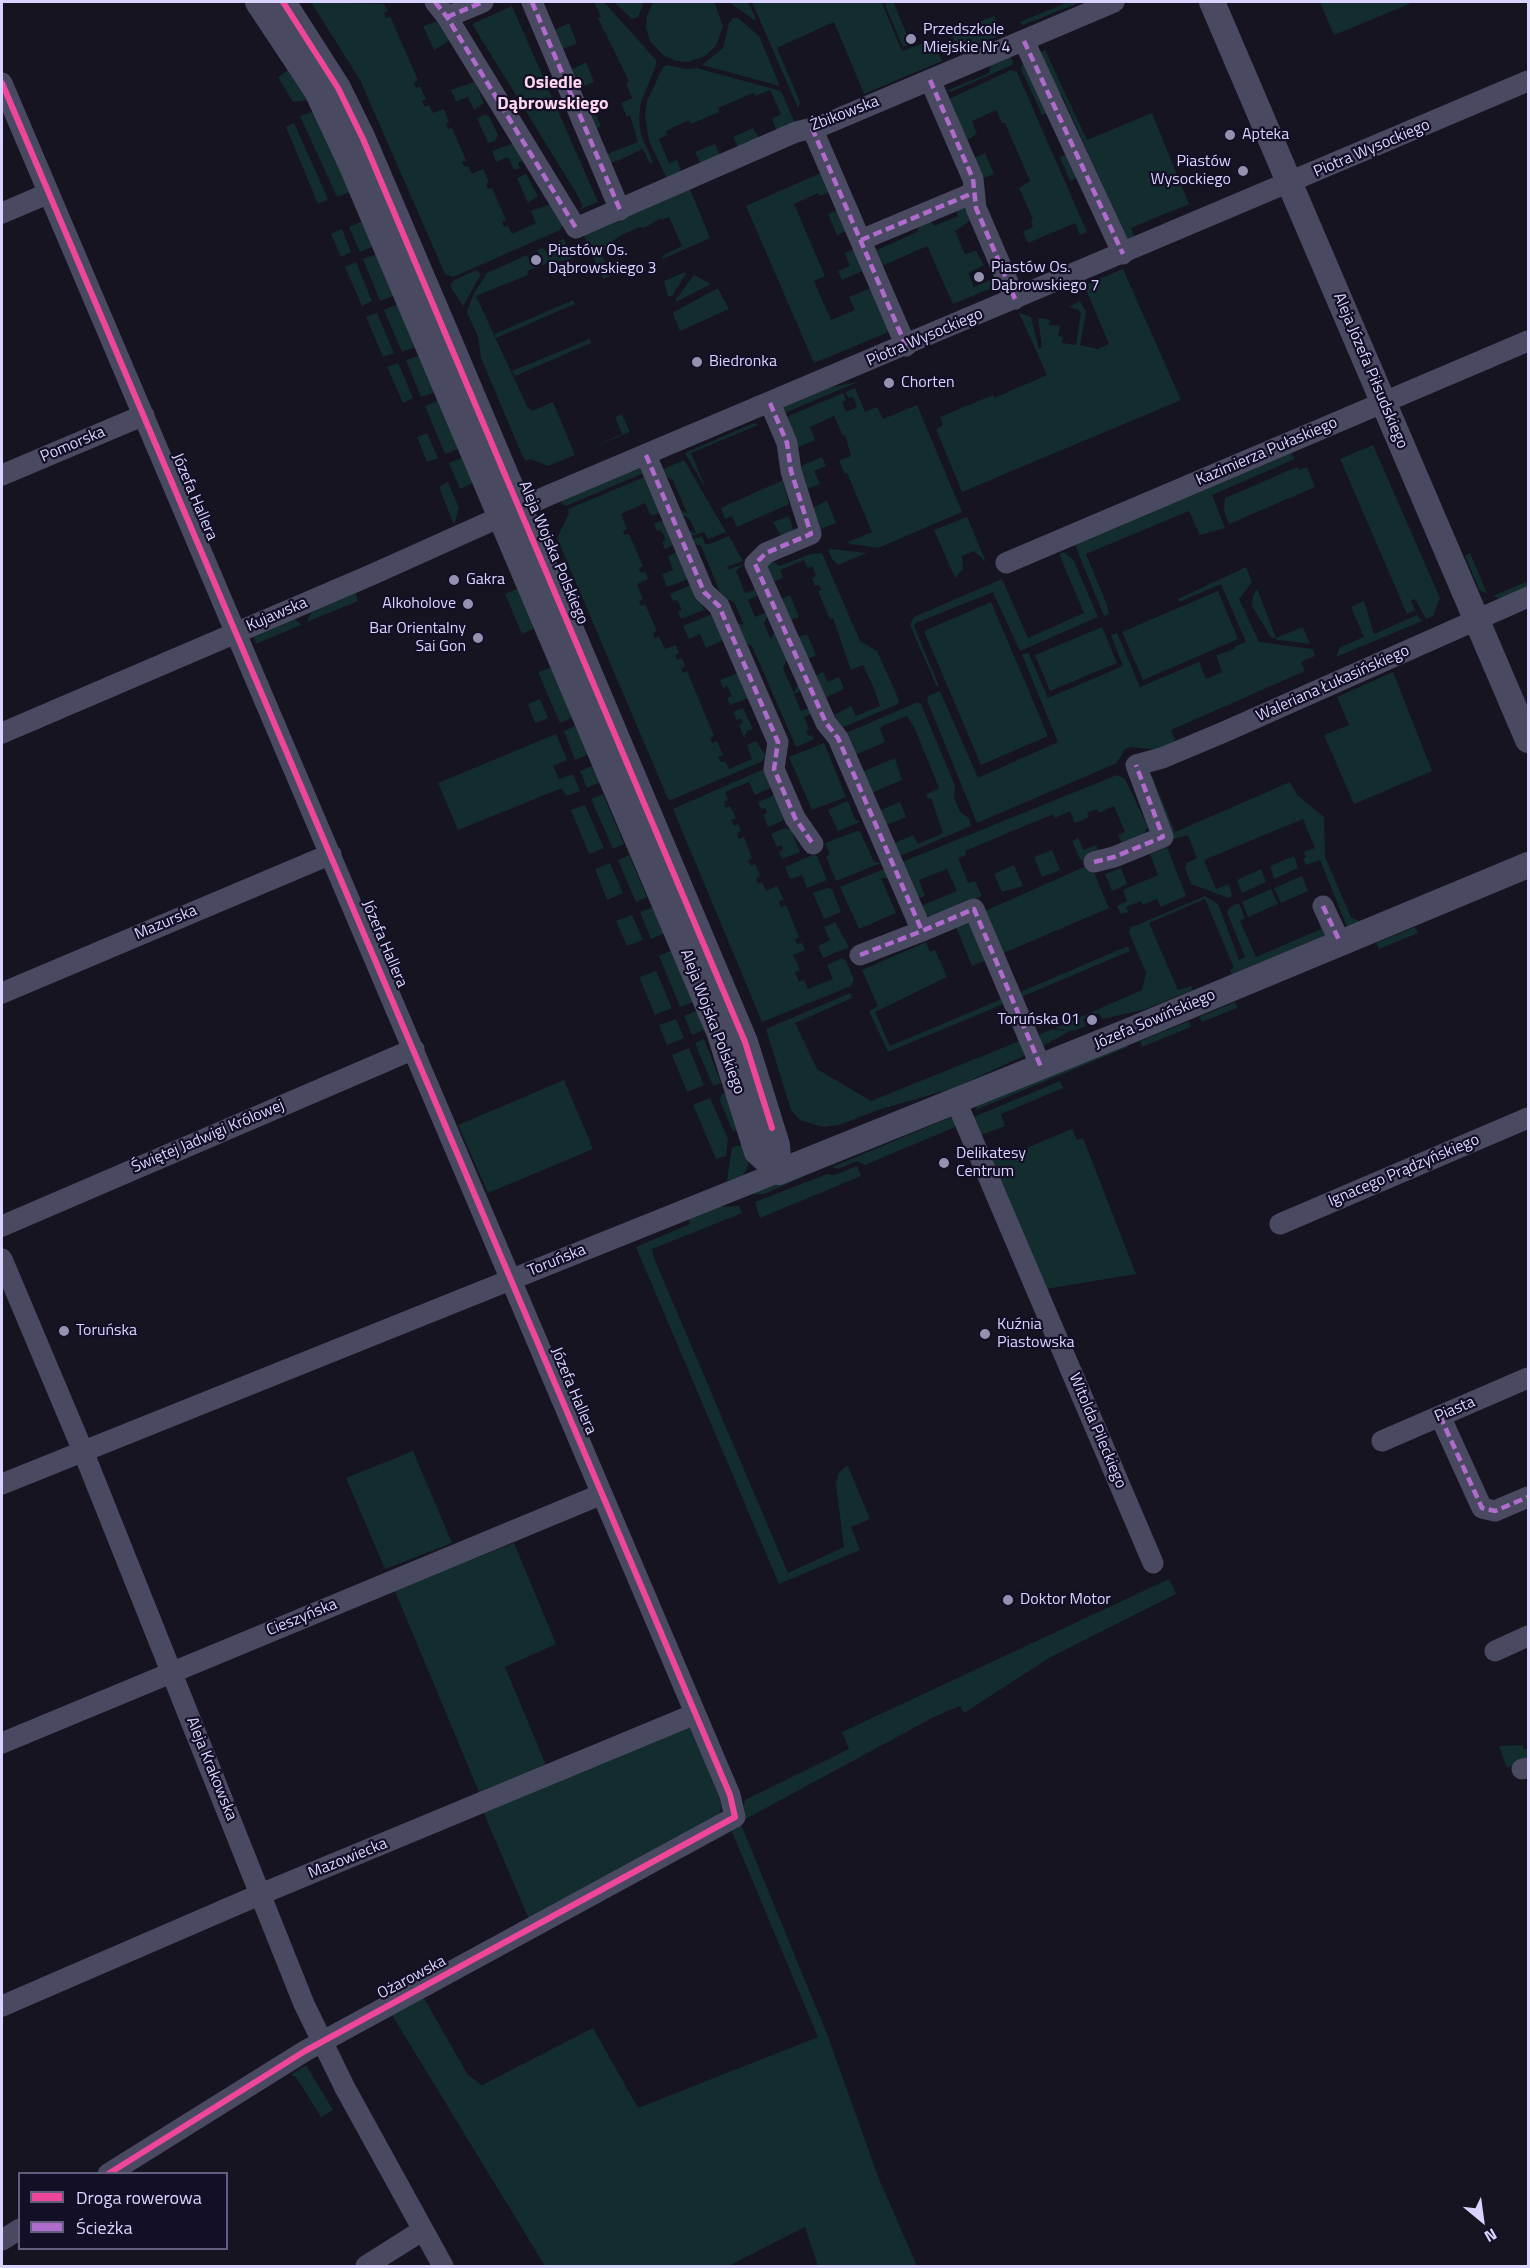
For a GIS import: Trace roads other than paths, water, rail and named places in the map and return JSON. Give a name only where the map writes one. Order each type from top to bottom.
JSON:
[{"type":"street","name":"Aleja Wojska Polskiego","points":[[258,2],[317,91],[510,513],[745,1042],[777,1145],[779,1172]]},
{"type":"street","name":"Aleja Wojska Polskiego","points":[[283,2],[338,88],[363,139],[510,513]]},
{"type":"street","points":[[441,9],[483,2]]},
{"type":"street","points":[[532,2],[620,210]]},
{"type":"street","name":"Żbikowska","points":[[441,9],[576,228],[796,132],[812,128],[930,80],[1114,2]]},
{"type":"street","name":"Aleja Józefa Piłsudskiego","points":[[1212,2],[1528,740]]},
{"type":"street","points":[[1024,40],[1123,254]]},
{"type":"street","points":[[930,80],[973,179],[976,208],[1015,299]]},
{"type":"street","name":"Piotra Wysockiego","points":[[510,513],[1290,184],[1528,81]]},
{"type":"street","name":"Józefa Hallera","points":[[2,83],[696,1714],[730,1795],[735,1817]]},
{"type":"street","points":[[812,128],[906,346]]},
{"type":"street","points":[[2,213],[49,193]]},
{"type":"street","points":[[861,240],[973,193]]},
{"type":"street","name":"Kazimierza Pułaskiego","points":[[1006,562],[1528,340]]},
{"type":"street","points":[[770,403],[787,443],[791,471],[801,497],[803,514],[812,534],[766,553],[755,564],[826,723],[838,738],[922,930]]},
{"type":"street","name":"Pomorska","points":[[2,475],[144,415]]},
{"type":"street","points":[[646,455],[704,592],[719,606],[778,742],[774,769],[795,818],[813,844]]},
{"type":"street","name":"Kujawska","points":[[2,733],[510,513]]},
{"type":"street","name":"Waleriana Łukasińskiego","points":[[1094,862],[1114,857],[1163,837],[1136,765],[1181,750],[1528,597]]},
{"type":"street","name":"Mazurska","points":[[2,993],[332,854]]},
{"type":"street","name":"Józefa Sowińskiego","points":[[779,1172],[1041,1067],[1528,865]]},
{"type":"street","points":[[1323,906],[1340,942]]},
{"type":"street","points":[[860,955],[974,909],[1041,1067]]},
{"type":"street","name":"Świętej Jadwigi Królowej","points":[[2,1226],[414,1049]]},
{"type":"street","name":"Witolda Pileckiego","points":[[956,1101],[1153,1563]]},
{"type":"street","name":"Ignacego Prądzyńskiego","points":[[1280,1224],[1528,1118]]},
{"type":"street","name":"Toruńska","points":[[2,1484],[779,1172]]},
{"type":"street","name":"Aleja Krakowska","points":[[2,1259],[83,1451],[321,2043],[443,2266]]},
{"type":"street","name":"Piasta","points":[[1382,1442],[1528,1378]]},
{"type":"street","points":[[1440,1416],[1482,1508],[1495,1511],[1528,1497]]},
{"type":"street","name":"Cieszyńska","points":[[2,1743],[602,1494]]},
{"type":"street","points":[[1495,1650],[1528,1636]]},
{"type":"street","name":"Mazowiecka","points":[[2,2006],[261,1894],[696,1714]]},
{"type":"street","name":"Ożarowska","points":[[111,2172],[321,2043],[735,1817]]},
{"type":"street","points":[[2,2240],[18,2230]]},
{"type":"street","points":[[366,2266],[423,2230]]},
{"type":"place","name":"Przedszkole Miejskie Nr 4","points":[[911,39]]},
{"type":"place","name":"Apteka","points":[[1230,135]]},
{"type":"place","name":"Piastów Wysockiego","points":[[1243,171]]},
{"type":"place","name":"Piastów Os. Dąbrowskiego 3","points":[[536,260]]},
{"type":"place","name":"Piastów Os. Dąbrowskiego 7","points":[[979,277]]},
{"type":"place","name":"Biedronka","points":[[697,362]]},
{"type":"place","name":"Chorten","points":[[889,383]]},
{"type":"place","name":"Gakra","points":[[454,580]]},
{"type":"place","name":"Alkoholove","points":[[468,604]]},
{"type":"place","name":"Bar Orientalny Sai Gon","points":[[478,638]]},
{"type":"place","name":"Toruńska 01","points":[[1092,1020]]},
{"type":"place","name":"Delikatesy Centrum","points":[[944,1163]]},
{"type":"place","name":"Toruńska","points":[[64,1331]]},
{"type":"place","name":"Kuźnia Piastowska","points":[[985,1334]]},
{"type":"place","name":"Doktor Motor","points":[[1008,1600]]},
{"type":"district","name":"Osiedle Dąbrowskiego","points":[[553,94]]}]
